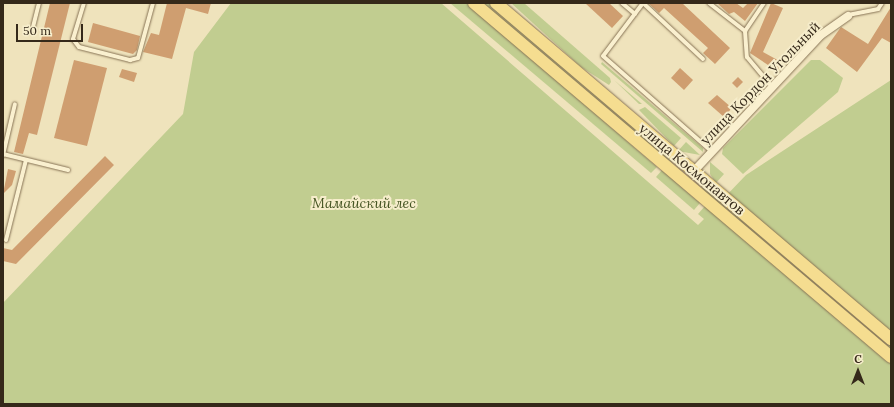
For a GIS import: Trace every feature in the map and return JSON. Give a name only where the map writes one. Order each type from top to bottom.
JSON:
[{"type":"main road","name":"улица Космонавтов","points":[[474,3],[891,357]]},
{"type":"main road","name":"улица Космонавтов","points":[[497,3],[891,339]]},
{"type":"street","name":"улица Кордон Угольный","points":[[694,171],[711,151],[774,89],[821,35],[848,16]]},
{"type":"lane","points":[[32,31],[39,3]]},
{"type":"lane","points":[[84,3],[73,39],[79,47],[130,60],[138,58],[153,3]]},
{"type":"lane","points":[[622,3],[635,14]]},
{"type":"lane","points":[[703,59],[643,3],[603,56],[711,151]]},
{"type":"lane","points":[[709,3],[746,31]]},
{"type":"lane","points":[[764,3],[746,31],[747,57],[774,89]]},
{"type":"lane","points":[[848,16],[878,9],[882,3]]},
{"type":"lane","points":[[16,104],[3,155],[68,170]]},
{"type":"lane","points":[[6,240],[26,160]]},
{"type":"green space","name":"Мамайский лес","points":[[231,3],[441,3],[698,225],[704,219],[698,214],[705,206],[701,183],[721,201],[746,175],[891,80],[891,404],[3,404],[3,303],[183,114],[194,52]]},
{"type":"green space","points":[[450,3],[467,3],[657,167],[651,173]]},
{"type":"green space","points":[[481,3],[490,3],[673,159],[671,163]]},
{"type":"green space","points":[[511,3],[524,3],[610,78],[611,82],[609,85],[581,67]]},
{"type":"green space","points":[[811,60],[820,60],[843,78],[838,92],[743,174],[722,154],[723,148]]},
{"type":"green space","points":[[602,62],[703,148],[703,152],[601,64]]},
{"type":"green space","points":[[614,80],[642,104],[639,104]]},
{"type":"green space","points":[[645,107],[681,138],[674,146],[639,110]]},
{"type":"green space","points":[[686,142],[700,155],[678,151]]},
{"type":"green space","points":[[710,162],[724,174],[716,183],[710,174]]},
{"type":"green space","points":[[662,170],[700,203],[694,210],[656,177]]},
{"type":"building","points":[[50,3],[70,3],[37,135],[29,133],[23,154],[14,152]]},
{"type":"building","points":[[167,3],[211,3],[208,14],[186,8],[172,59],[143,52],[151,33],[159,35]]},
{"type":"building","points":[[585,3],[609,3],[623,16],[612,28]]},
{"type":"building","points":[[648,3],[682,3],[730,48],[715,64],[703,53],[708,48],[664,8],[659,13]]},
{"type":"building","points":[[717,3],[736,3],[743,8],[748,3],[758,3],[745,21],[734,12],[729,14]]},
{"type":"building","points":[[771,3],[783,8],[763,52],[783,63],[777,71],[750,53]]},
{"type":"building","points":[[891,7],[891,43],[882,38],[857,72],[826,48],[841,27],[868,44]]},
{"type":"building","points":[[93,23],[140,36],[137,50],[133,54],[88,42]]},
{"type":"building","points":[[74,60],[107,68],[87,146],[54,138]]},
{"type":"building","points":[[680,68],[693,80],[684,90],[671,78]]},
{"type":"building","points":[[122,69],[137,73],[134,82],[119,77]]},
{"type":"building","points":[[738,77],[743,82],[737,88],[732,83]]},
{"type":"building","points":[[717,95],[732,108],[724,117],[708,103]]},
{"type":"building","points":[[105,156],[114,165],[16,264],[3,261],[3,248],[12,250]]},
{"type":"building","points":[[8,169],[16,171],[12,185],[3,194]]}]
